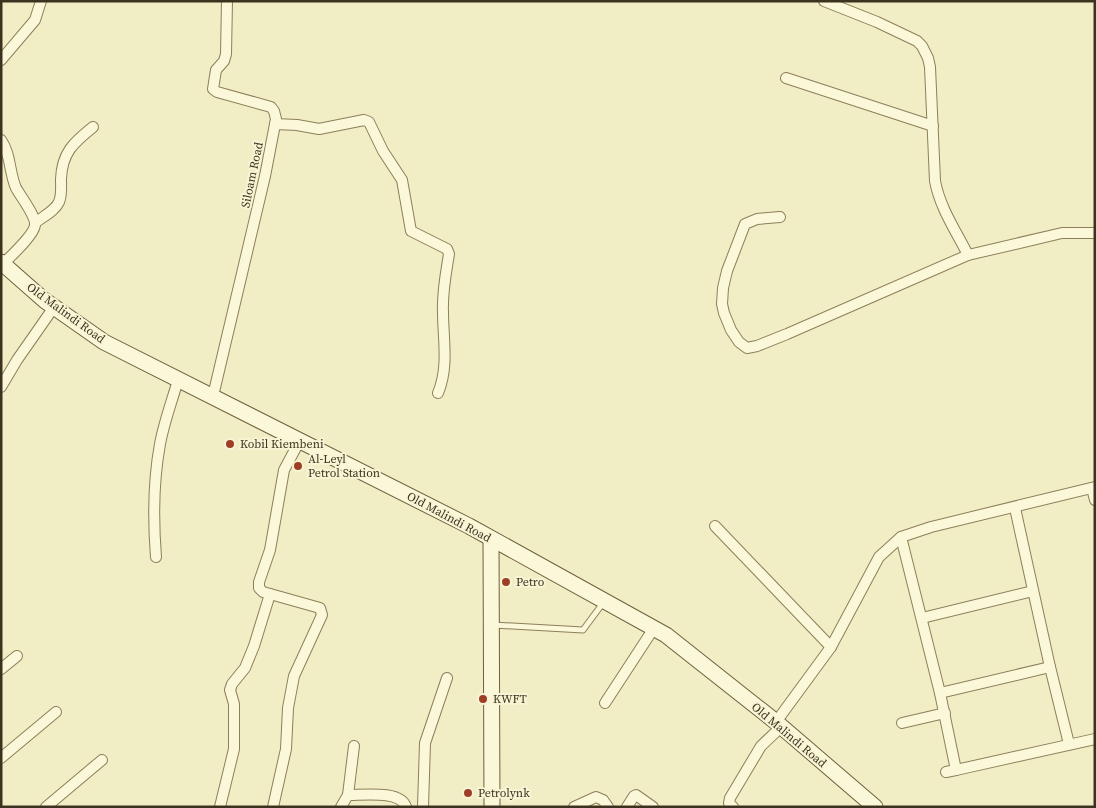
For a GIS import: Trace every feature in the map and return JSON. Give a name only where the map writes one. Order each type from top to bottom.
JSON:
[{"type":"main road","name":"Old Malindi Road","points":[[2,263],[54,307],[104,342],[491,539],[605,600],[678,643],[779,725],[869,805]]},
{"type":"main road","points":[[491,539],[492,807]]},
{"type":"street","points":[[1,60],[35,20],[41,1]]},
{"type":"street","points":[[227,1],[226,54],[224,61],[216,70],[213,88],[217,92],[270,106],[274,111],[275,124],[319,129],[364,120],[369,122],[383,151],[402,180],[411,231],[447,249],[449,254],[443,312],[445,362],[442,385],[438,393]]},
{"type":"street","points":[[824,1],[900,32],[917,41],[922,46],[930,67],[936,190],[949,220],[968,255]]},
{"type":"street","points":[[786,78],[933,126]]},
{"type":"street","name":"Siloam Road","points":[[213,396],[266,176],[275,124]]},
{"type":"street","points":[[35,223],[57,206],[60,201],[62,169],[66,155],[78,139],[92,127]]},
{"type":"street","points":[[1,140],[6,149],[13,180],[35,223],[33,232],[2,263]]},
{"type":"street","points":[[780,217],[757,218],[745,224],[727,271],[722,297],[724,313],[739,342],[746,348],[757,346],[787,334],[968,255],[1062,233],[1095,233]]},
{"type":"street","points":[[1,388],[17,360],[54,307]]},
{"type":"street","points":[[156,557],[153,507],[158,459],[163,431],[178,380]]},
{"type":"street","points":[[273,807],[286,749],[288,708],[294,676],[319,624],[322,612],[320,608],[260,590],[260,582],[270,550],[284,470],[299,442]]},
{"type":"street","points":[[732,807],[729,803],[730,798],[761,746],[779,725],[831,647],[879,558],[901,537],[931,527],[1093,487],[1095,500]]},
{"type":"street","points":[[1014,508],[1069,744]]},
{"type":"street","points":[[715,526],[831,647]]},
{"type":"street","points":[[901,537],[940,694],[951,771],[1095,738]]},
{"type":"street","points":[[922,618],[1033,591]]},
{"type":"street","points":[[220,807],[234,749],[234,704],[230,690],[232,684],[245,668],[270,594]]},
{"type":"street","points":[[605,703],[654,628]]},
{"type":"street","points":[[1,669],[17,656]]},
{"type":"street","points":[[940,694],[1050,667]]},
{"type":"street","points":[[423,807],[425,743],[447,678]]},
{"type":"street","points":[[1,758],[56,712]]},
{"type":"street","points":[[902,723],[944,713]]},
{"type":"street","points":[[341,807],[348,795],[354,746]]},
{"type":"street","points":[[46,807],[102,760]]},
{"type":"street","points":[[348,795],[390,795],[404,801],[406,807]]},
{"type":"street","points":[[627,807],[636,795],[653,807]]},
{"type":"street","points":[[574,807],[596,798],[603,800],[608,807]]},
{"type":"lane","points":[[491,625],[583,630],[605,600]]},
{"type":"place","name":"Kobil Kiembeni","points":[[230,444]]},
{"type":"place","name":"Al-Leyl Petrol Station","points":[[298,466]]},
{"type":"place","name":"Petro","points":[[506,582]]},
{"type":"place","name":"KWFT","points":[[483,699]]},
{"type":"place","name":"Petrolynk","points":[[468,793]]}]
